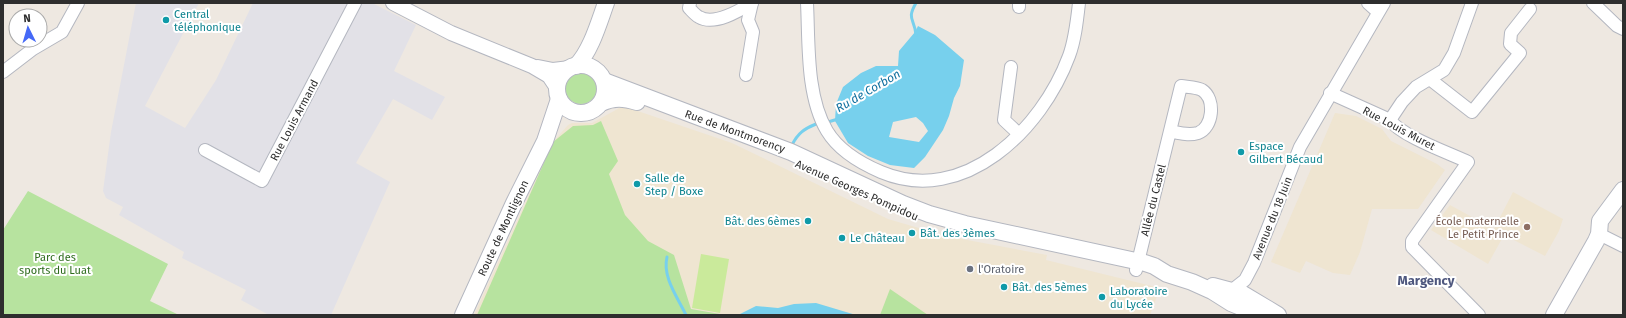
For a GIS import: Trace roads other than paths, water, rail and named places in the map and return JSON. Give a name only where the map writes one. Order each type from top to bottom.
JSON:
[{"type":"main road","points":[[595,32],[594,53],[605,92],[601,103],[591,111],[578,113],[567,108],[558,94],[560,78],[580,62],[595,32],[606,3]]},
{"type":"main road","points":[[573,67],[588,66],[601,77]]},
{"type":"main road","name":"Rue de Montmorency","points":[[601,77],[791,152],[903,204],[953,221]]},
{"type":"main road","name":"Route de Montlignon","points":[[464,315],[514,203],[545,141],[558,94]]},
{"type":"main road","name":"Avenue Georges Pompidou","points":[[601,103],[613,99],[627,99],[759,146],[919,219],[951,228],[1137,266]]},
{"type":"main road","name":"Route de Montlignon","points":[[545,141],[562,121],[572,114],[578,113]]},
{"type":"main road","points":[[1554,315],[1599,234],[1600,221],[1623,190]]},
{"type":"main road","name":"Avenue Georges Pompidou","points":[[953,221],[1137,266],[1148,273],[1167,274],[1192,282],[1205,284],[1239,300],[1278,315]]},
{"type":"main road","name":"Avenue Georges Pompidou","points":[[1239,300],[1260,315]]},
{"type":"street","points":[[3,72],[33,49],[62,32],[78,3]]},
{"type":"street","name":"Rue Louis Armand","points":[[205,150],[262,181],[355,3]]},
{"type":"street","points":[[392,3],[451,33],[532,66],[549,76],[558,94]]},
{"type":"street","points":[[690,3],[689,8],[699,18],[709,20],[734,14],[752,3]]},
{"type":"street","points":[[746,75],[753,32],[748,20],[752,3]]},
{"type":"street","points":[[808,3],[811,68],[815,102],[826,130],[840,148],[861,162],[888,175],[924,181],[939,180],[968,171],[999,154],[1034,117],[1052,91],[1069,56],[1077,23],[1079,3]]},
{"type":"street","points":[[1368,3],[1381,8]]},
{"type":"street","points":[[1390,120],[1402,102],[1416,88],[1431,80],[1444,70],[1454,53],[1472,3]]},
{"type":"street","points":[[1593,3],[1617,26],[1623,29]]},
{"type":"street","name":"Avenue du 18 Juin","points":[[1239,300],[1245,280],[1254,263],[1300,147],[1330,93],[1381,8]]},
{"type":"street","points":[[1431,80],[1472,112],[1520,53],[1510,44],[1511,33],[1530,10]]},
{"type":"street","points":[[532,66],[553,70],[573,67]]},
{"type":"street","points":[[1011,67],[1004,120],[1019,134]]},
{"type":"street","name":"Rue Louis Muret","points":[[1330,93],[1390,120],[1394,126],[1404,133],[1468,162],[1412,241],[1412,247],[1479,315]]},
{"type":"street","name":"Allée du Castel","points":[[1137,266],[1170,131]]},
{"type":"street","points":[[1599,234],[1623,246]]},
{"type":"street","points":[[1239,300],[1250,286],[1254,263]]},
{"type":"water","points":[[918,26],[935,35],[964,60],[960,86],[954,98],[943,130],[925,157],[914,168],[890,165],[868,156],[848,143],[835,121],[836,104],[843,87],[861,73],[876,66],[898,66],[899,51],[915,32]],"holes":[[[916,117],[923,123],[928,131],[919,142],[889,137],[893,122]]]},
{"type":"water","points":[[816,303],[856,315],[738,315],[756,306],[778,308],[794,304]]},
{"type":"waterway","name":"Ru de Corbon","points":[[916,3],[911,16],[916,35]]},
{"type":"waterway","name":"Ru de Corbon","points":[[828,122],[838,119]]},
{"type":"waterway","name":"Ru de Corbon","points":[[792,145],[802,132],[816,124]]},
{"type":"waterway","name":"Ru de Corbon","points":[[667,257],[666,265],[669,280],[686,315]]},
{"type":"place","name":"Central téléphonique","points":[[166,20]]},
{"type":"place","name":"Espace Gilbert Bécaud","points":[[1241,152]]},
{"type":"place","name":"Salle de Step / Boxe","points":[[637,184]]},
{"type":"place","name":"Bât. des 6èmes","points":[[808,221]]},
{"type":"place","name":"École maternelle Le Petit Prince","points":[[1527,227]]},
{"type":"place","name":"Bât. des 3èmes","points":[[912,233]]},
{"type":"place","name":"Le Château","points":[[842,238]]},
{"type":"place","name":"l'Oratoire","points":[[970,269]]},
{"type":"place","name":"Bât. des 5èmes","points":[[1004,287]]},
{"type":"place","name":"Laboratoire du Lycée","points":[[1102,297]]},
{"type":"district","name":"Margency","points":[[1426,280]]},
{"type":"park label","name":"Parc des sports du Luat","points":[[55,263]]}]
